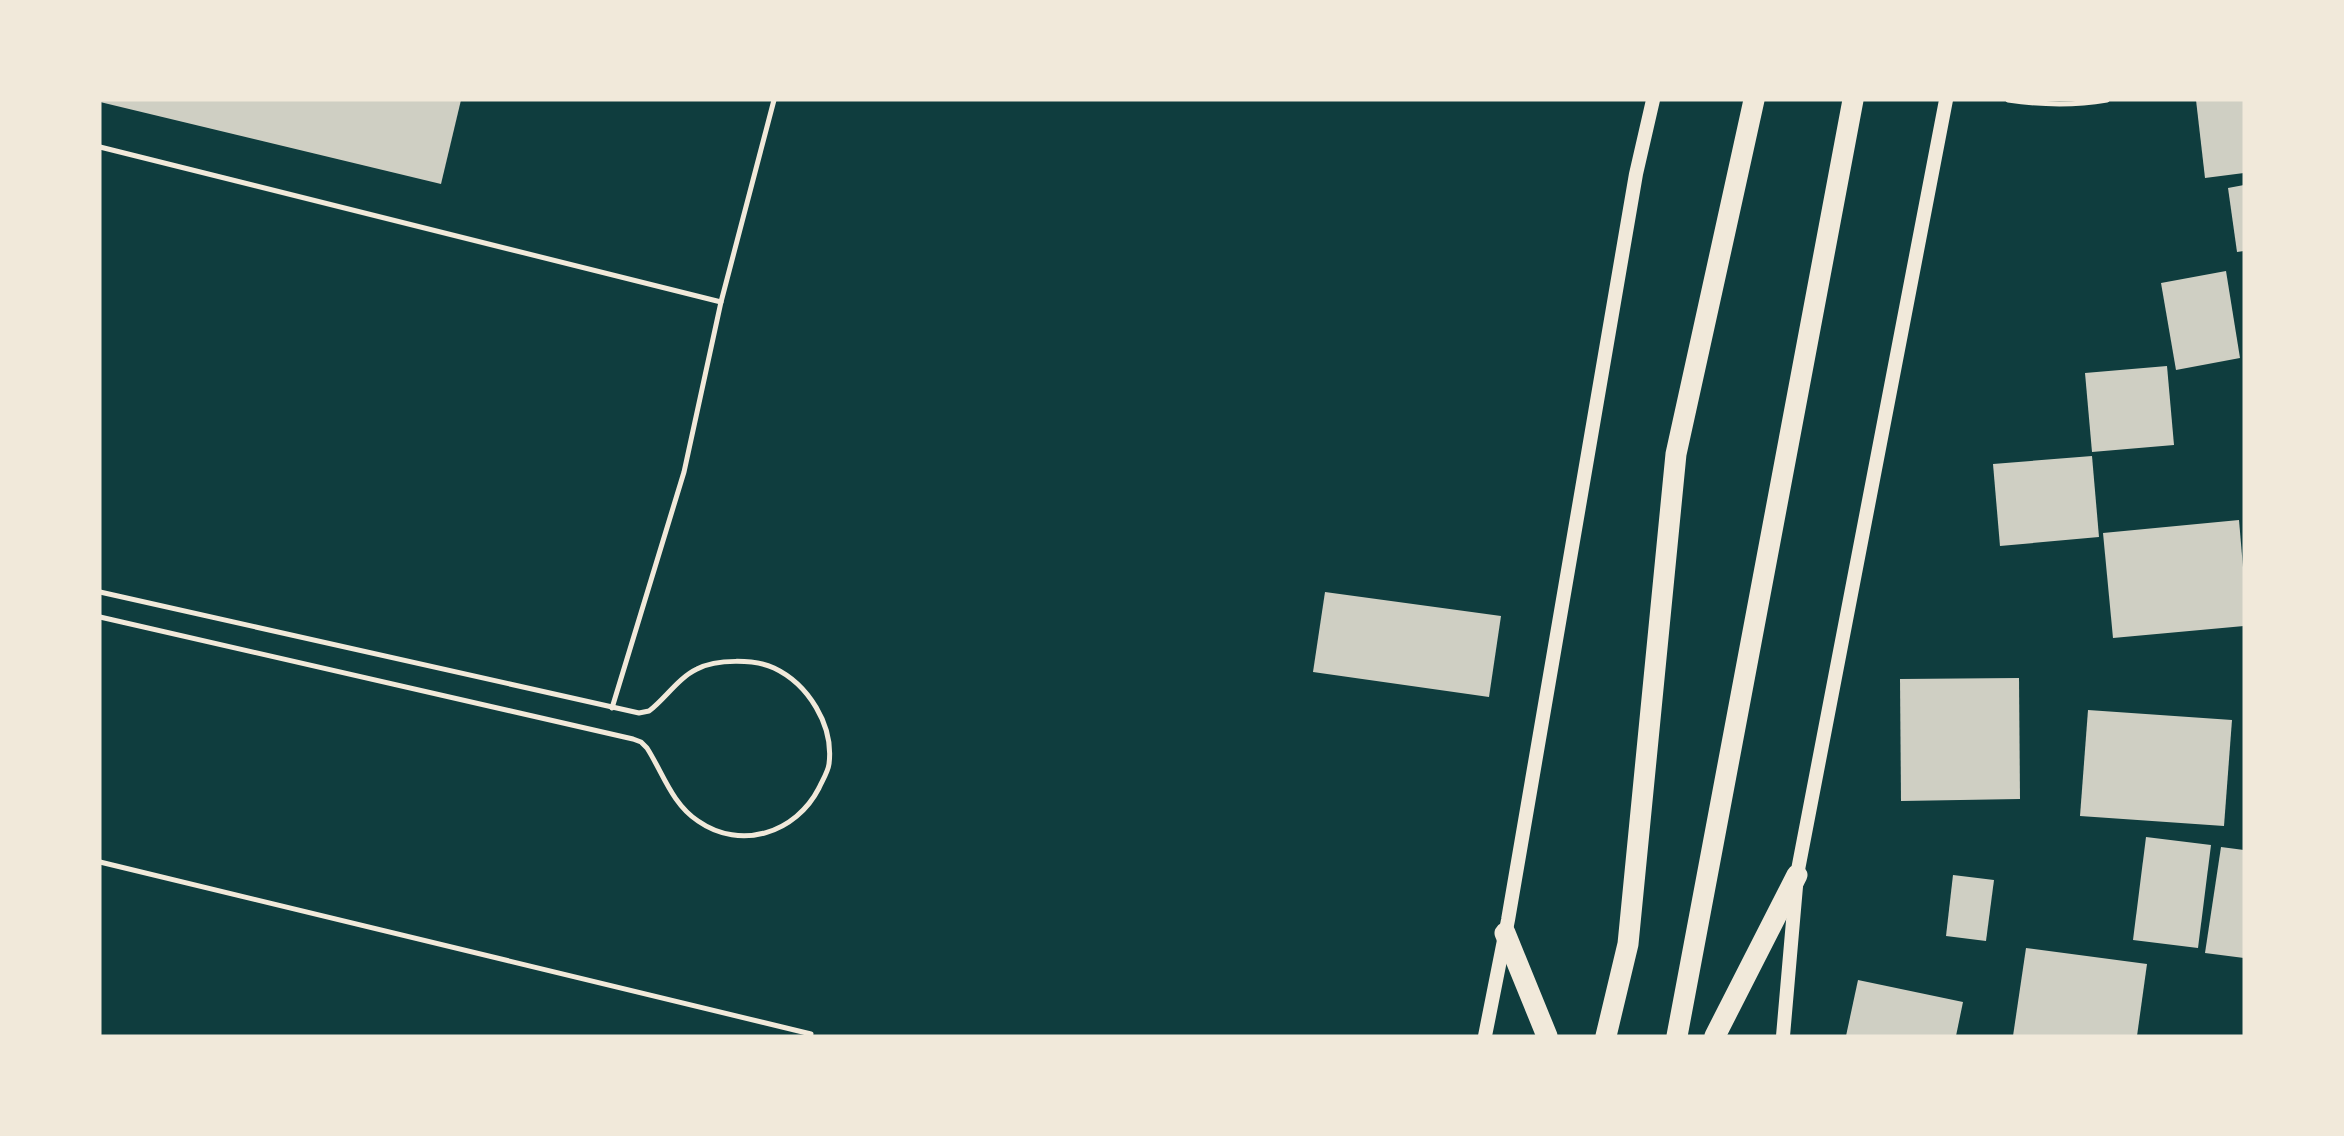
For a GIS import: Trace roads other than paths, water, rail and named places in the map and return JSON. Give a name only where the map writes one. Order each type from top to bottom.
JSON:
[{"type":"highway","points":[[1606,1036],[1629,944],[1676,454],[1754,100]]},
{"type":"highway","points":[[1676,1036],[1853,100]]},
{"type":"highway","points":[[1715,1036],[1797,875]]},
{"type":"highway","points":[[1506,933],[1548,1036]]},
{"type":"main road","points":[[1485,1036],[1506,933],[1636,174],[1653,100]]},
{"type":"main road","points":[[1783,1036],[1797,875],[1946,100]]},
{"type":"lane","points":[[612,708],[684,472],[721,302],[774,100]]},
{"type":"lane","points":[[2008,100],[2077,106],[2107,100]]},
{"type":"lane","points":[[100,147],[721,302]]},
{"type":"lane","points":[[100,592],[639,713],[649,711],[697,669],[750,661],[770,666],[790,676],[818,711],[826,735],[829,764],[811,803],[797,817],[761,836],[740,836],[718,831],[697,821],[677,801],[647,748],[633,738],[100,617]]},
{"type":"lane","points":[[100,862],[811,1034]]}]
